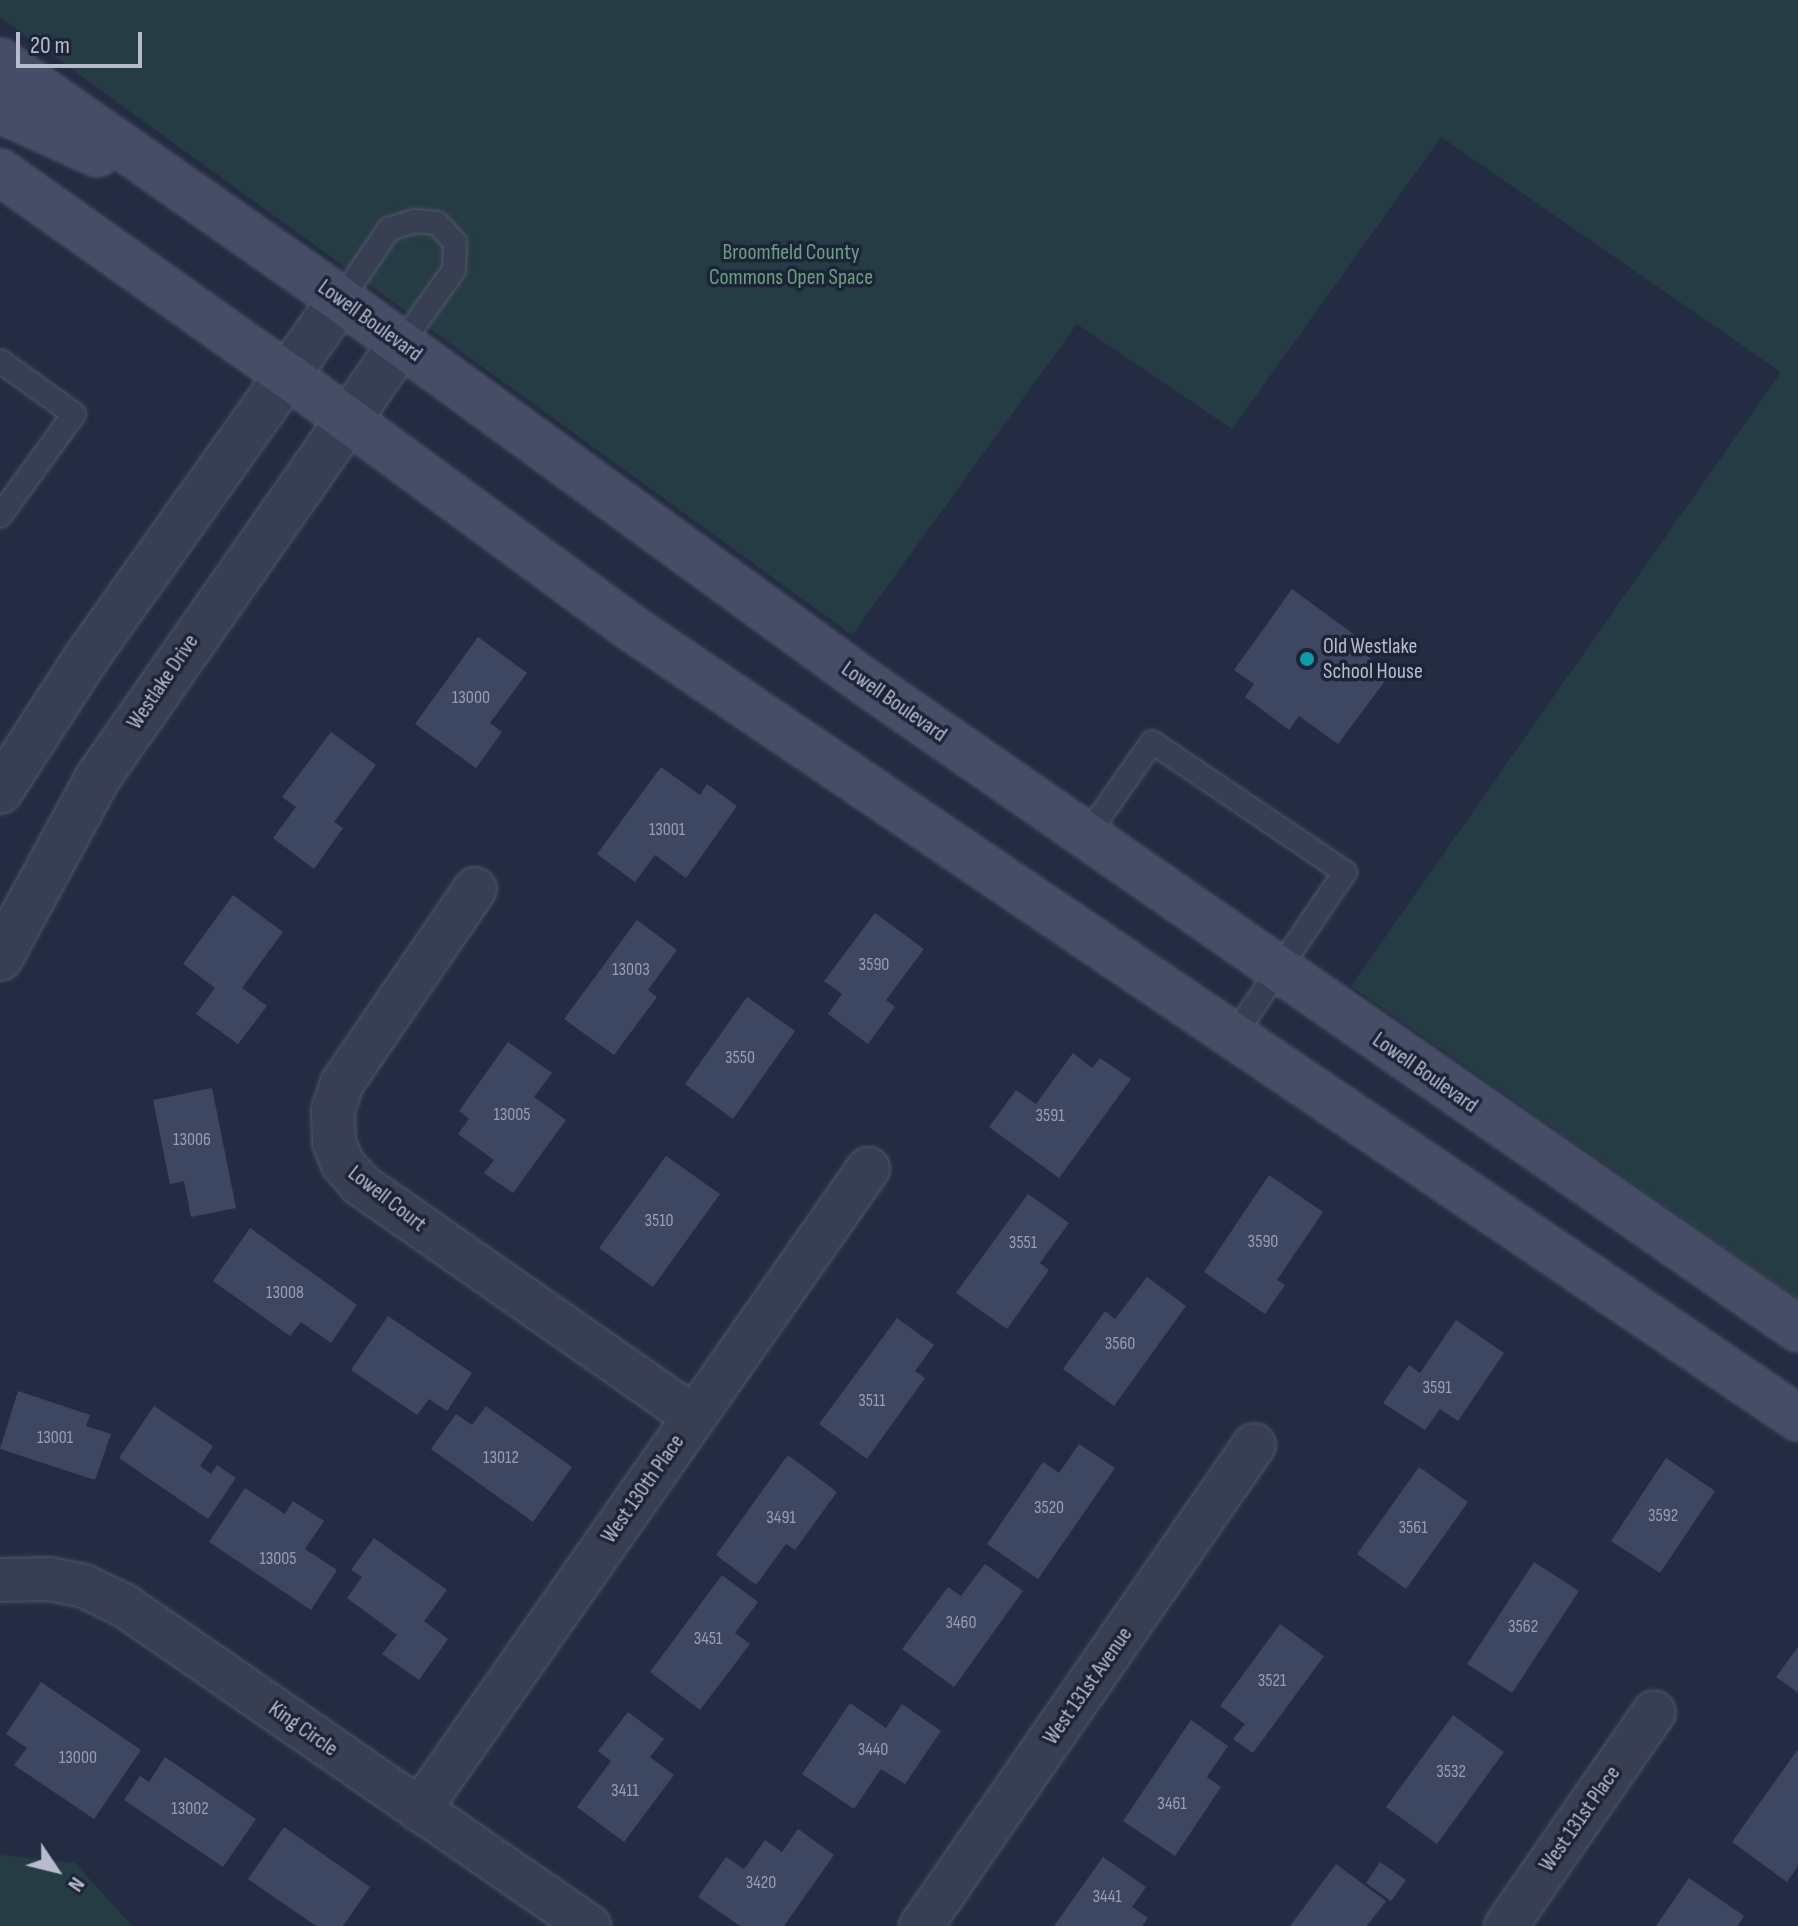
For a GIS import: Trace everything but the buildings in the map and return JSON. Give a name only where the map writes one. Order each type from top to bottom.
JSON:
[{"type":"main road","name":"Lowell Boulevard","points":[[0,61],[341,300],[868,684],[1798,1329]]},
{"type":"main road","points":[[0,110],[198,200]]},
{"type":"main road","points":[[0,172],[287,375],[633,629],[1798,1418]]},
{"type":"main road","points":[[1726,1369],[1798,1401]]},
{"type":"street","points":[[0,791],[84,661],[341,300]]},
{"type":"street","name":"Westlake Drive","points":[[0,958],[99,776],[401,344]]},
{"type":"street","name":"Lowell Court","points":[[475,889],[342,1083],[333,1111],[334,1142],[342,1163],[360,1184],[694,1417]]},
{"type":"street","name":"West 130th Place","points":[[419,1810],[868,1169]]},
{"type":"street","name":"West 131st Avenue","points":[[921,1926],[1254,1445]]},
{"type":"street","name":"King Circle","points":[[0,1580],[49,1579],[84,1586],[125,1606],[589,1926]]},
{"type":"street","name":"West 131st Place","points":[[1506,1926],[1654,1712]]},
{"type":"lane","points":[[341,300],[389,229],[415,221],[437,223],[455,242],[454,270],[401,344]]},
{"type":"lane","points":[[0,361],[74,414],[0,516]]},
{"type":"lane","points":[[1087,835],[1152,742],[1345,872],[1235,1034]]},
{"type":"green space","name":"Broomfield County Commons Open Space","points":[[0,0],[1798,0],[1798,1299],[1351,986],[1781,372],[1441,137],[1232,429],[1077,324],[852,635],[0,17]]},
{"type":"green space","points":[[0,1855],[75,1863],[132,1926],[0,1926]]},
{"type":"place","name":"Old Westlake School House","points":[[1307,659]]}]
